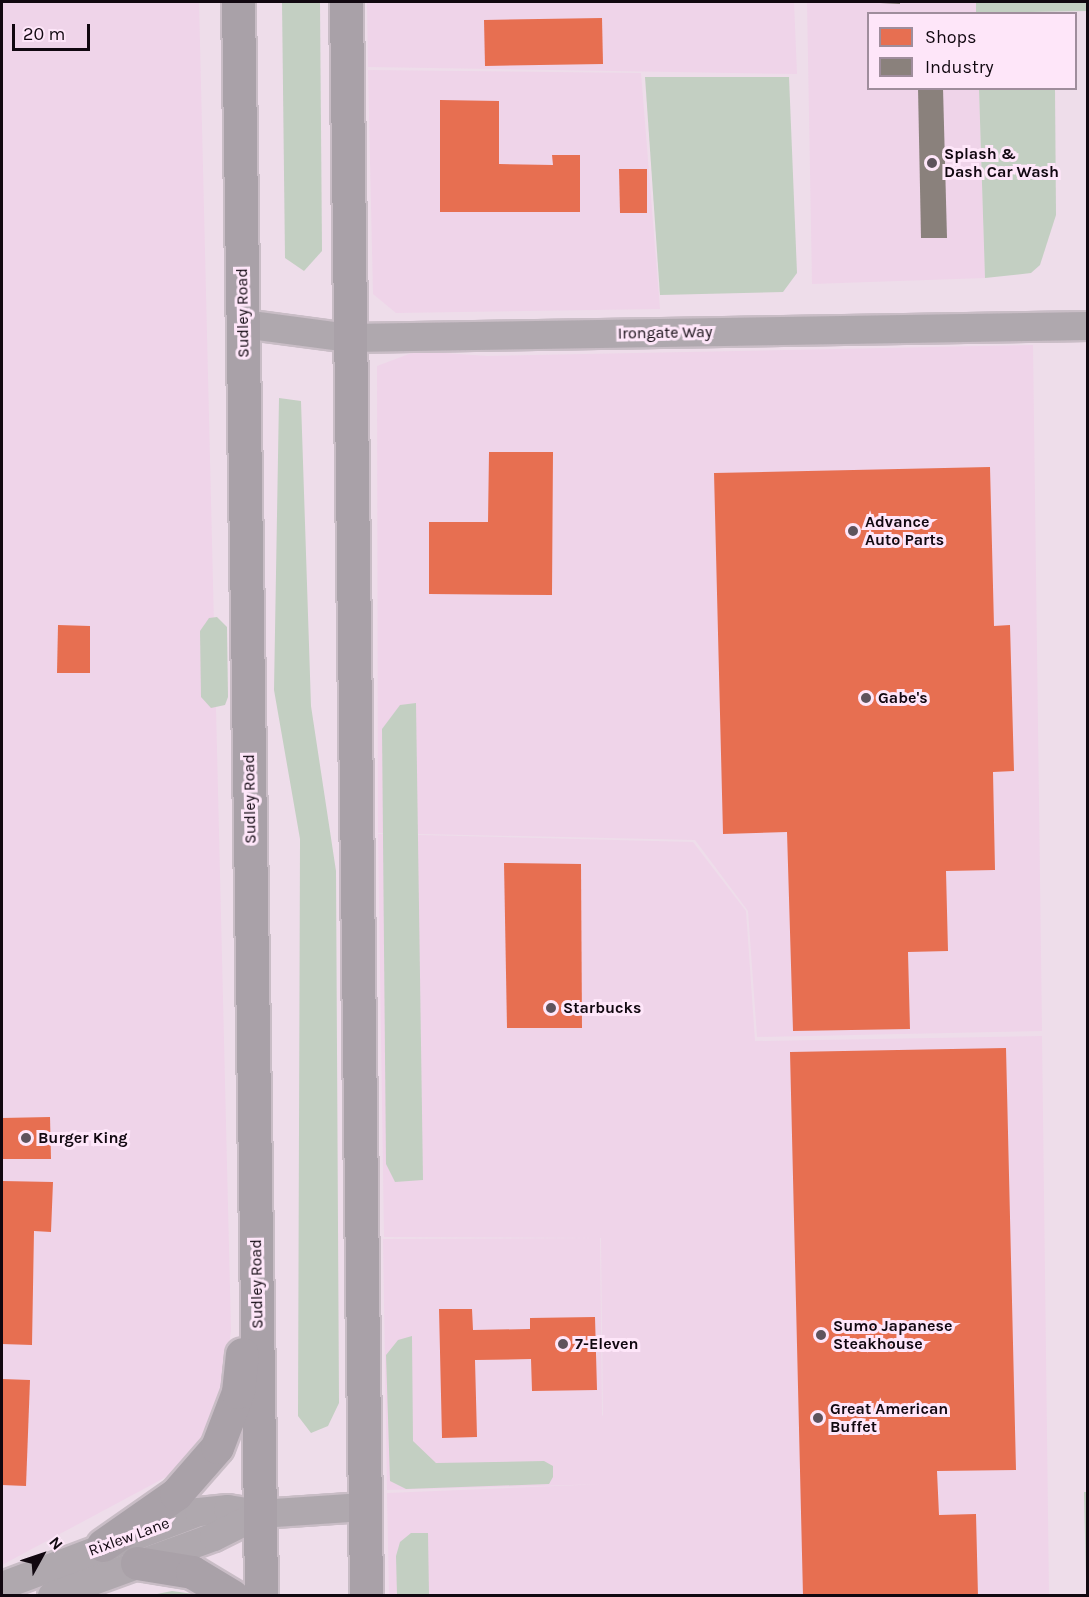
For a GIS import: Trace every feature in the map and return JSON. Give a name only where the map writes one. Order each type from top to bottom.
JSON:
[{"type":"main road","name":"Sudley Road","points":[[238,2],[261,1596]]},
{"type":"main road","points":[[346,2],[366,1596]]},
{"type":"main road","points":[[104,1545],[176,1494],[217,1447],[238,1392],[256,1233]]},
{"type":"main road","points":[[137,1563],[192,1572],[232,1596]]},
{"type":"street","name":"Irongate Way","points":[[243,324],[350,338],[1088,326]]},
{"type":"street","name":"Rixlew Lane","points":[[2,1586],[104,1545],[199,1512],[228,1509],[260,1514],[364,1507]]},
{"type":"street","name":"Rixlew Lane","points":[[52,1596],[137,1563],[214,1537],[260,1514]]},
{"type":"shaded area","points":[[2,2],[199,2],[231,1331],[220,1408],[181,1469],[2,1565]]},
{"type":"shaded area","points":[[367,2],[794,2],[797,74],[368,67]]},
{"type":"shaded area","points":[[807,2],[976,2],[976,12],[867,12],[867,90],[979,90],[985,278],[812,284]]},
{"type":"shaded area","points":[[368,70],[641,73],[660,309],[396,313],[373,294]]},
{"type":"shaded area","points":[[1033,345],[1042,1031],[757,1037],[748,911],[695,840],[378,833],[377,366],[417,351],[487,356]]},
{"type":"shaded area","points":[[378,834],[693,842],[746,911],[755,1041],[1042,1036],[1049,1595],[389,1595],[387,1493],[604,1484],[387,1490],[383,1239],[598,1238],[384,1237]],"holes":[[[600,1238],[601,1238],[603,1416]]]},
{"type":"green space","points":[[282,2],[320,2],[322,251],[304,271],[285,258]]},
{"type":"green space","points":[[976,2],[1087,2],[1087,11],[976,12]]},
{"type":"green space","points":[[645,77],[789,77],[797,273],[783,292],[660,295]]},
{"type":"green space","points":[[979,90],[1055,90],[1056,215],[1040,265],[1031,273],[985,278]]},
{"type":"green space","points":[[279,398],[301,401],[311,706],[336,871],[339,1403],[328,1426],[311,1433],[298,1416],[300,839],[274,690]]},
{"type":"green space","points":[[217,617],[227,627],[228,697],[225,705],[211,708],[201,697],[200,631],[209,618]]},
{"type":"green space","points":[[416,703],[423,1180],[395,1182],[386,1164],[382,729],[400,705]]},
{"type":"green space","points":[[412,1336],[413,1441],[436,1463],[544,1461],[553,1466],[553,1477],[549,1484],[406,1489],[390,1481],[386,1355],[398,1340]]},
{"type":"green space","points":[[1084,1492],[1088,1492],[1087,1578],[1086,1578]]},
{"type":"green space","points":[[411,1533],[428,1533],[429,1595],[397,1595],[396,1556],[400,1542]]},
{"type":"green space","points":[[172,1591],[194,1594],[197,1595],[152,1595]]},
{"type":"building: Shops","points":[[602,18],[603,64],[485,66],[484,20]]},
{"type":"building: Shops","points":[[440,100],[499,101],[499,164],[553,165],[552,155],[580,155],[580,212],[440,212]]},
{"type":"building: Shops","points":[[619,169],[647,169],[647,213],[620,213]]},
{"type":"building: Shops","points":[[489,452],[553,452],[552,595],[429,594],[429,522],[488,522]]},
{"type":"building: Shops","points":[[990,467],[994,626],[1010,625],[1014,771],[993,772],[995,870],[946,871],[948,951],[908,952],[910,1029],[793,1031],[787,832],[723,834],[714,473]]},
{"type":"building: Shops","points":[[58,625],[90,626],[90,673],[57,673]]},
{"type":"building: Shops","points":[[504,863],[581,864],[582,1028],[507,1028]]},
{"type":"building: Shops","points":[[1006,1048],[1016,1470],[937,1471],[939,1515],[976,1514],[978,1596],[803,1596],[790,1052]]},
{"type":"building: Shops","name":"Burger King","points":[[50,1117],[51,1159],[2,1159],[2,1118]]},
{"type":"building: Shops","points":[[2,1181],[53,1182],[51,1232],[34,1231],[32,1345],[2,1344]]},
{"type":"building: Shops","points":[[439,1309],[472,1309],[473,1330],[530,1329],[530,1318],[595,1317],[597,1390],[532,1391],[531,1359],[475,1360],[477,1437],[442,1438]]},
{"type":"building: Shops","points":[[2,1379],[30,1380],[26,1486],[2,1485]]},
{"type":"building: Industry","points":[[900,2],[900,4],[880,3]]},
{"type":"building: Industry","name":"Splash & Dash Car Wash","points":[[918,90],[943,90],[947,238],[921,238]]},
{"type":"place","name":"Splash & Dash Car Wash","points":[[932,163]]},
{"type":"place","name":"Advance Auto Parts","points":[[853,531]]},
{"type":"place","name":"Gabe's","points":[[866,698]]},
{"type":"place","name":"Starbucks","points":[[551,1008]]},
{"type":"place","name":"Burger King","points":[[26,1138]]},
{"type":"place","name":"Sumo Japanese Steakhouse","points":[[821,1335]]},
{"type":"place","name":"7-Eleven","points":[[563,1344]]},
{"type":"place","name":"Great American Buffet","points":[[818,1418]]}]
